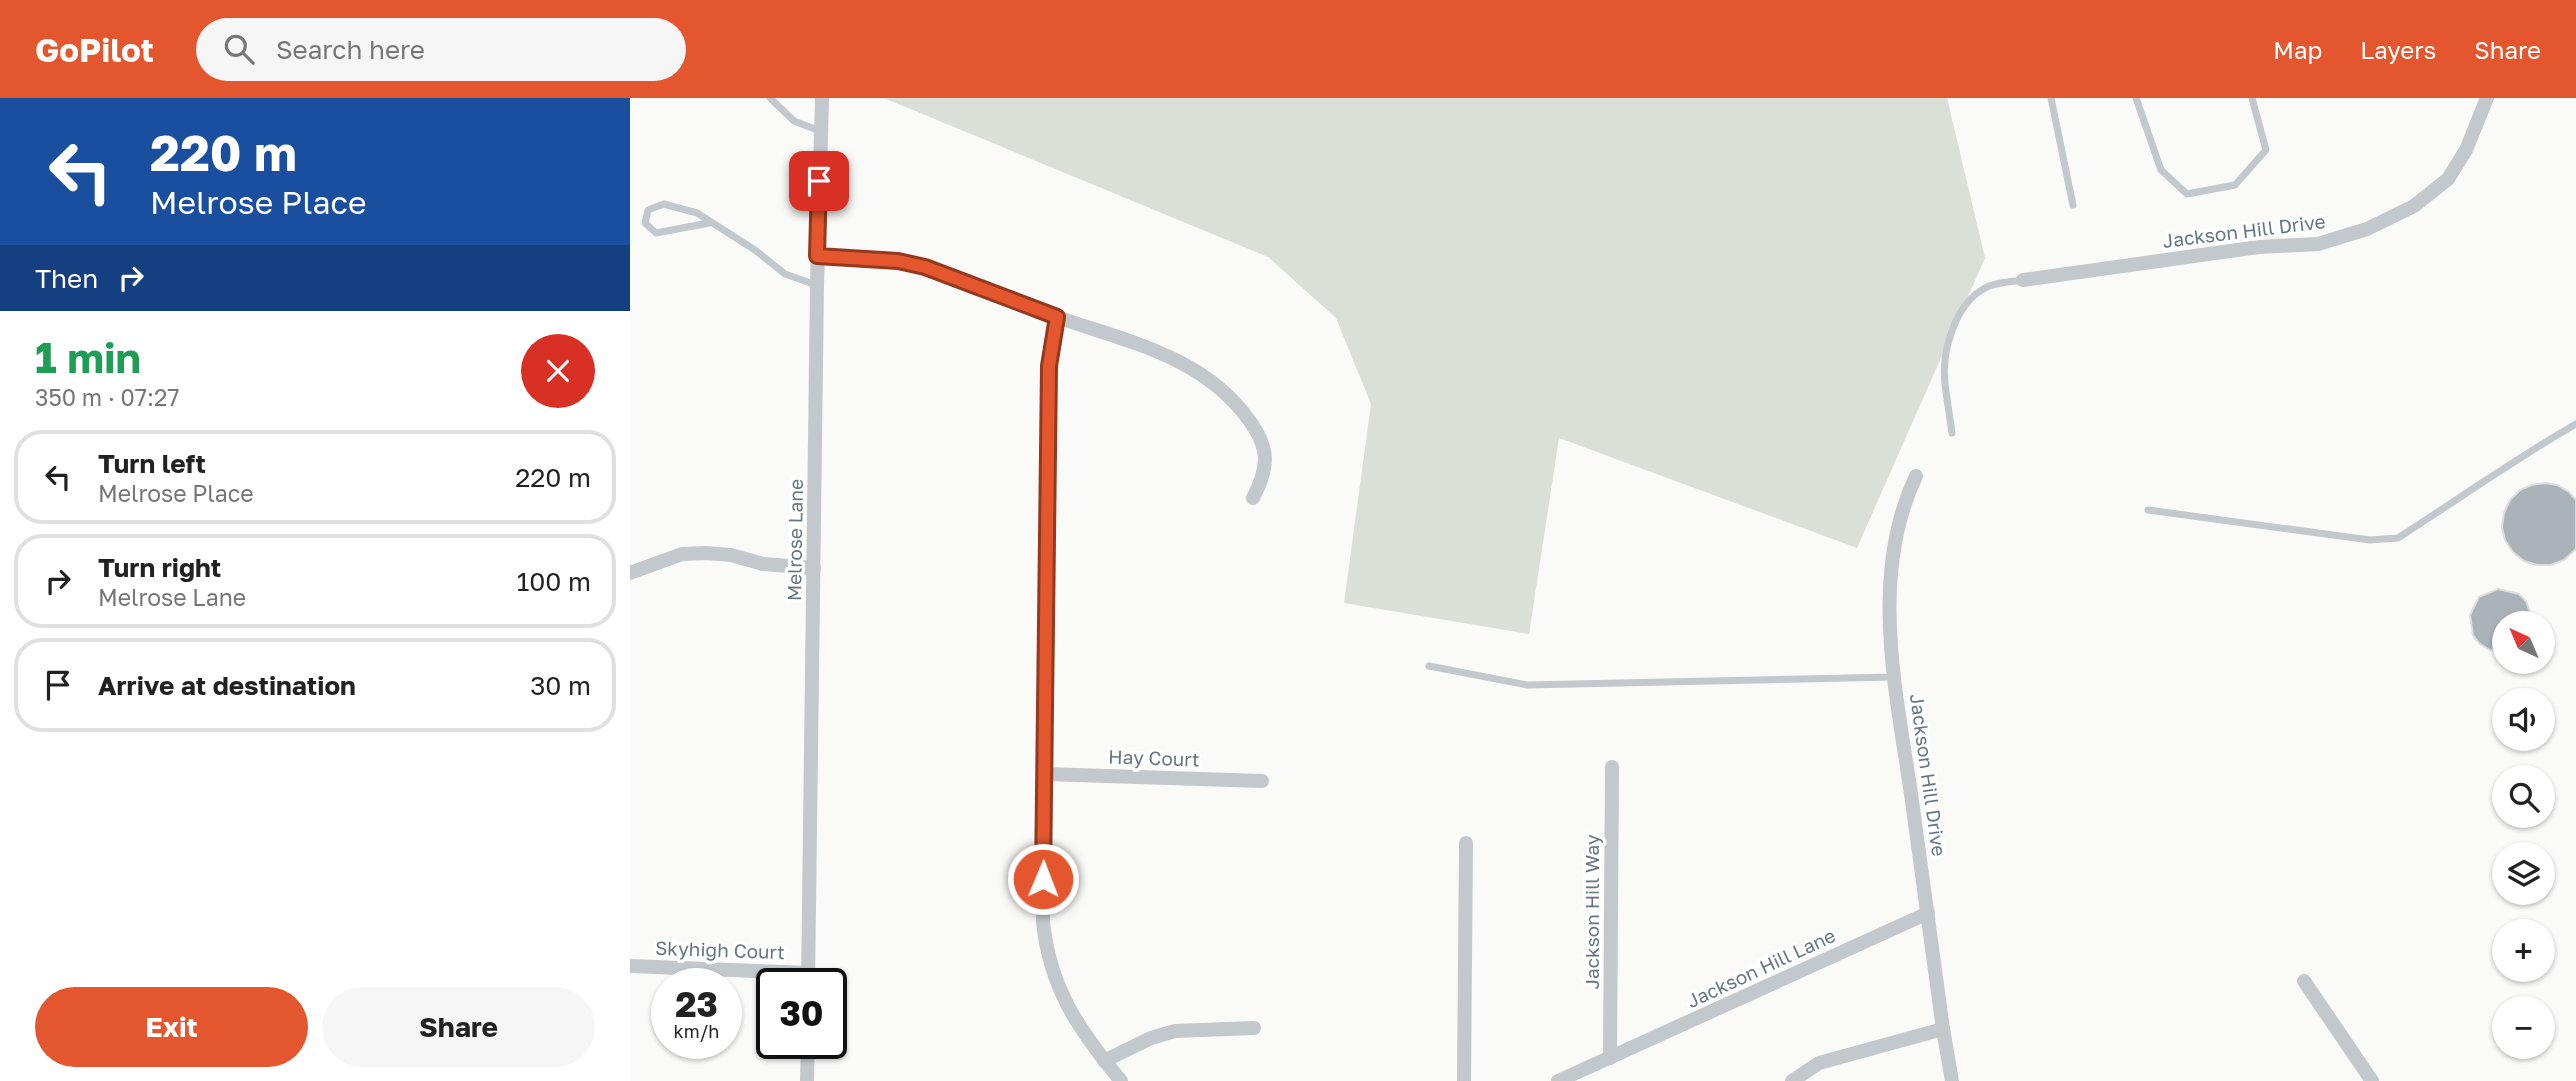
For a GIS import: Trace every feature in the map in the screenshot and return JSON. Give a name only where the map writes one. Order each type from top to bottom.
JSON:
[{"type":"street","name":"Melrose Lane","points":[[809,968],[817,256],[822,98]]},
{"type":"street","name":"Jackson Hill Drive","points":[[2023,280],[2259,247],[2318,244],[2367,229],[2414,206],[2448,178],[2466,150],[2487,98]]},
{"type":"street","points":[[817,256],[898,261],[925,267],[1173,358],[1224,390],[1246,415],[1264,446],[1266,460],[1263,480],[1253,498]]},
{"type":"street","points":[[1057,317],[1049,366],[1042,905],[1048,954],[1057,984],[1084,1035],[1121,1081]]},
{"type":"street","name":"Jackson Hill Drive","points":[[1916,476],[1903,504],[1889,574],[1890,645],[1952,1081]]},
{"type":"street","points":[[630,573],[682,554],[706,553],[732,555],[763,564],[814,568]]},
{"type":"street","name":"Jackson Hill Way","points":[[1610,1058],[1612,766]]},
{"type":"street","name":"Hay Court","points":[[1045,774],[1262,781]]},
{"type":"street","points":[[1464,1081],[1466,843]]},
{"type":"street","name":"Jackson Hill Lane","points":[[1558,1081],[1928,913]]},
{"type":"street","name":"Skyhigh Court","points":[[630,966],[756,974]]},
{"type":"street","points":[[2304,981],[2372,1081]]},
{"type":"street","points":[[1104,1061],[1151,1038],[1175,1031],[1254,1028]]},
{"type":"street","points":[[1792,1081],[1819,1063],[1943,1029]]},
{"type":"street","points":[[807,1081],[808,1059]]},
{"type":"lane","points":[[770,98],[794,121],[820,131]]},
{"type":"lane","points":[[2051,98],[2073,205]]},
{"type":"lane","points":[[2136,98],[2161,170],[2187,194],[2235,186],[2266,150],[2252,98]]},
{"type":"lane","points":[[709,223],[656,233],[645,223],[648,210],[664,204],[697,213],[755,250],[785,274],[817,285]]},
{"type":"lane","points":[[1952,433],[1944,383],[1948,348],[1955,321],[1967,302],[1986,287],[2023,280]]},
{"type":"lane","points":[[2148,510],[2370,540],[2398,538],[2529,451],[2576,424]]},
{"type":"lane","points":[[1429,666],[1527,685],[1895,677]]},
{"type":"shaded area","points":[[884,98],[1947,98],[1985,258],[1857,548],[1559,438],[1529,634],[1344,603],[1371,404],[1336,318],[1268,257]]},
{"type":"building","points":[[2545,483],[2557,485],[2576,500],[2576,549],[2564,560],[2551,565],[2537,565],[2524,561],[2513,552],[2505,540],[2502,527],[2510,500],[2520,490]]},
{"type":"building","points":[[2498,589],[2519,594],[2526,601],[2530,611],[2492,611],[2492,650],[2479,643],[2473,635],[2470,615],[2479,597]]},
{"type":"route","points":[[819,181],[817,256],[898,261],[925,267],[1057,317],[1049,366],[1043,879]]}]
